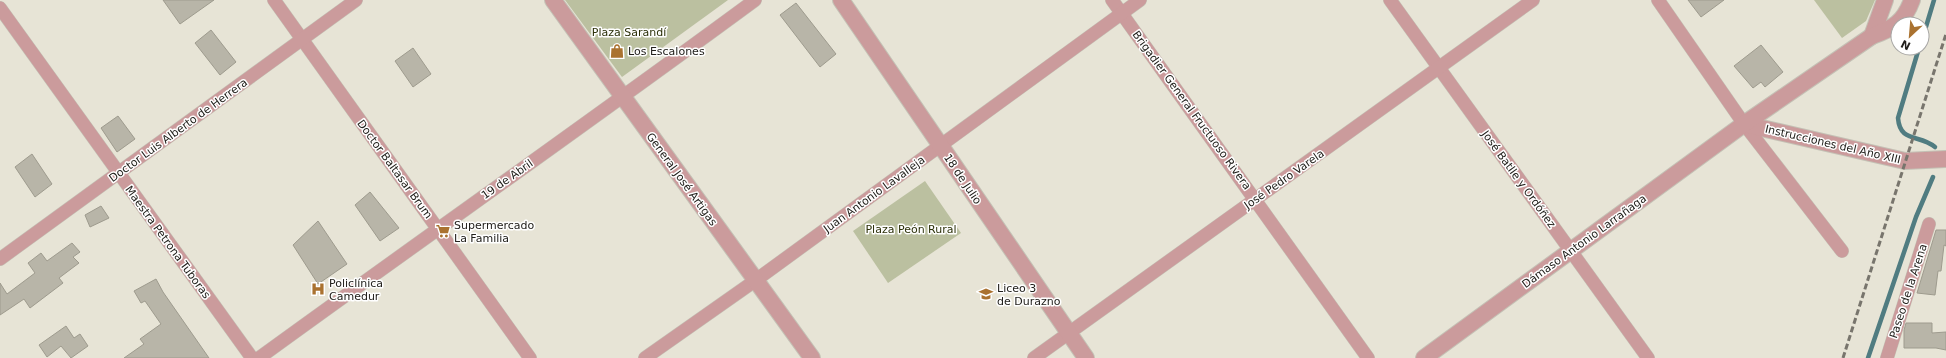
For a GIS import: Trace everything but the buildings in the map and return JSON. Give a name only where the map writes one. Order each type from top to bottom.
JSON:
[{"type":"street","name":"Doctor Baltasar Brum","points":[[274,0],[530,358]]},
{"type":"street","name":"Doctor Luis Alberto de Herrera","points":[[0,259],[119,174],[356,0]]},
{"type":"street","name":"General José Artigas","points":[[553,0],[812,358]]},
{"type":"street","name":"19 de Abril","points":[[259,358],[437,228],[623,98],[755,0]]},
{"type":"street","name":"18 de Julio","points":[[841,0],[1086,358]]},
{"type":"street","name":"Brigadier General Fructuoso Rivera","points":[[1112,0],[1256,199],[1368,358]]},
{"type":"street","name":"Juan Antonio Lavalleja","points":[[645,358],[756,280],[1140,0]]},
{"type":"street","name":"José Batlle y Ordóñez","points":[[1390,0],[1570,252],[1648,358]]},
{"type":"street","name":"José Pedro Varela","points":[[1034,358],[1439,69],[1533,0]]},
{"type":"street","points":[[1658,0],[1744,124],[1842,251]]},
{"type":"street","points":[[1872,36],[1885,0]]},
{"type":"street","name":"Dámaso Antonio Larrañaga","points":[[1424,358],[1744,124],[1872,36],[1891,29],[1905,16],[1912,0]]},
{"type":"street","name":"Maestra Petrona Tuboras","points":[[0,8],[252,358]]},
{"type":"street","name":"Instrucciones del Año XIII","points":[[1744,124],[1905,161],[1946,160]]},
{"type":"street","name":"Paseo de la Arena","points":[[1887,358],[1929,224]]},
{"type":"green space","name":"Plaza Sarandí","points":[[565,0],[728,0],[622,77]]},
{"type":"green space","points":[[1814,0],[1875,0],[1866,21],[1842,38]]},
{"type":"green space","name":"Plaza Peón Rural","points":[[925,181],[961,233],[888,283],[853,231]]},
{"type":"waterway","points":[[1929,16],[1934,0]]},
{"type":"waterway","points":[[1917,56],[1898,118],[1902,131],[1906,135],[1923,140],[1935,147]]},
{"type":"waterway","points":[[1868,358],[1916,217],[1933,177]]},
{"type":"railway","points":[[1843,358],[1946,34]]},
{"type":"place","name":"Los Escalones","points":[[617,51]]},
{"type":"place","name":"Supermercado La Familia","points":[[443,231]]},
{"type":"place","name":"Policlínica Camedur","points":[[318,289]]},
{"type":"place","name":"Liceo 3 de Durazno","points":[[986,294]]}]
